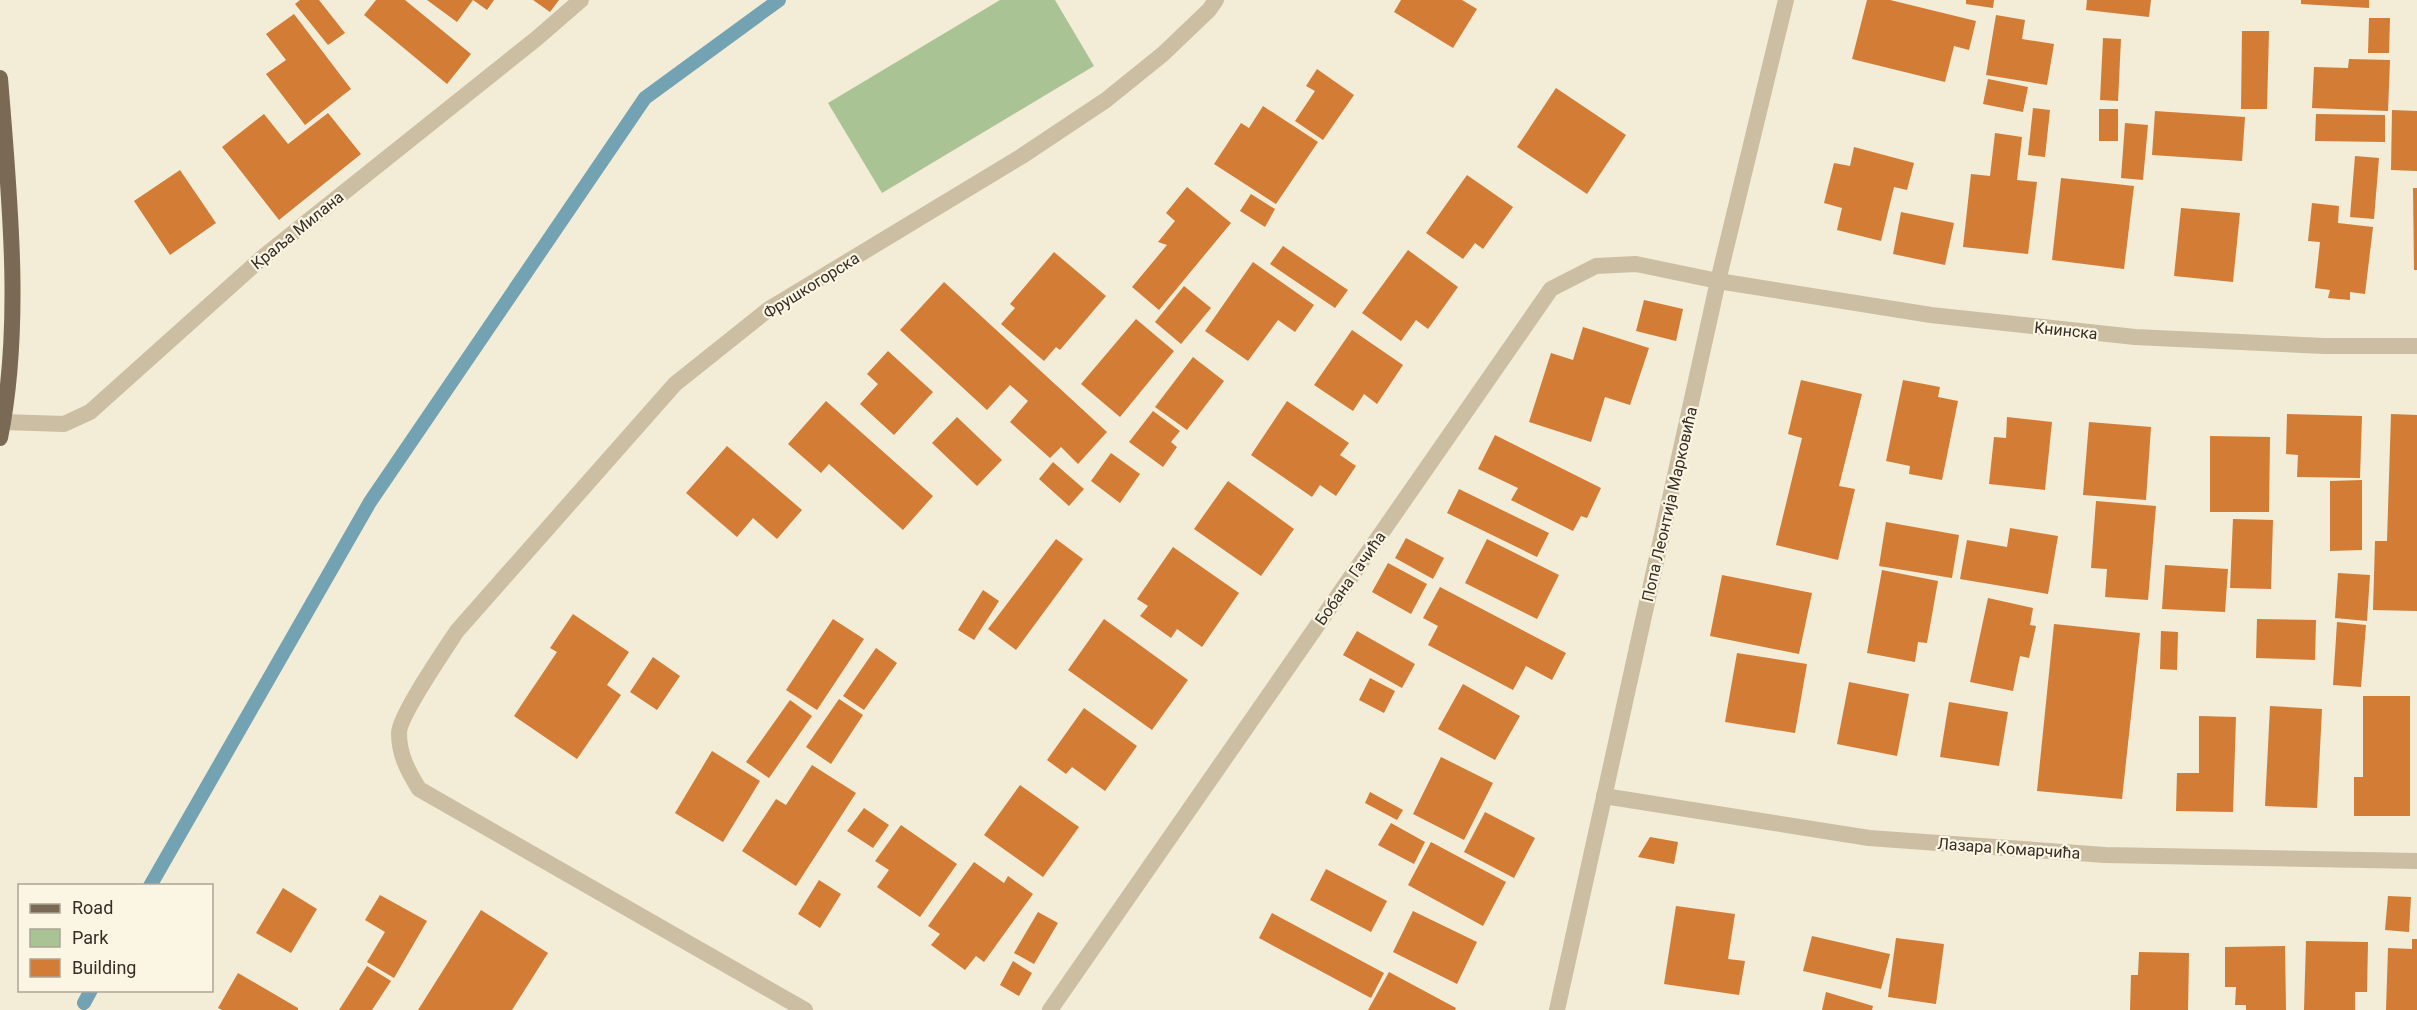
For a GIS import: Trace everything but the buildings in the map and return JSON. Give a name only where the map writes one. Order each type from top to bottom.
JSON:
[{"type":"main road","points":[[0,78],[12,290],[8,383],[2,430]]},
{"type":"street","name":"Краља Милана","points":[[2,430],[64,424],[90,412],[263,257],[536,39],[581,0]]},
{"type":"street","name":"Фрушкогорска","points":[[805,1010],[419,789],[403,762],[399,730],[430,670],[457,631],[675,384],[769,309],[1022,156],[1106,100],[1163,54],[1209,10],[1216,0]]},
{"type":"street","name":"Попа Леонтија Марковића","points":[[1557,1010],[1718,281],[1786,0]]},
{"type":"street","name":"Бобана Гачића","points":[[1050,1010],[1551,289],[1596,266],[1636,264],[1718,281]]},
{"type":"street","name":"Книнска","points":[[1718,281],[1931,315],[2135,338],[2324,346],[2417,346]]},
{"type":"street","name":"Лазара Комарчића","points":[[1604,796],[1869,838],[2105,855],[2417,861]]},
{"type":"green space","points":[[1000,0],[1055,0],[1094,66],[882,193],[828,103]]},
{"type":"waterway","points":[[151,884],[370,502],[645,98],[779,0]]},
{"type":"waterway","points":[[84,1003],[90,992]]}]
